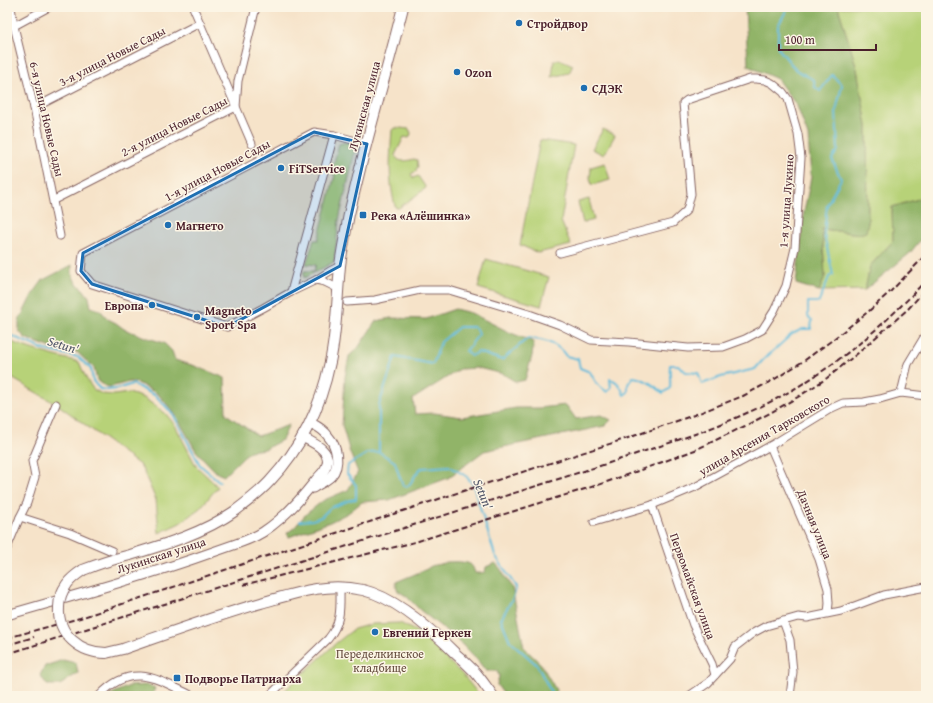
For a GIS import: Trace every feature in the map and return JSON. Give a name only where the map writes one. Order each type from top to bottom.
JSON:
[{"type":"main road","name":"Лукинская улица","points":[[340,587],[309,590],[240,609],[123,649],[106,652],[92,652],[78,646],[67,635],[60,622],[59,610],[62,592],[66,585],[83,570],[183,538],[218,521],[240,507],[270,482],[286,463],[311,423],[325,385],[330,362],[335,330],[340,266],[350,212],[403,7]]},
{"type":"main road","points":[[340,587],[378,595],[414,617],[441,638],[474,671],[493,696]]},
{"type":"street","name":"6-я улица Новые Сады","points":[[11,7],[14,26],[54,200],[60,236]]},
{"type":"street","points":[[14,26],[48,7]]},
{"type":"street","points":[[193,7],[252,144]]},
{"type":"street","name":"2-я улица Новые Сады","points":[[54,200],[236,108],[238,81],[256,7]]},
{"type":"street","name":"3-я улица Новые Сады","points":[[34,108],[200,24]]},
{"type":"street","name":"1-я улица Лукино","points":[[347,302],[375,300],[420,290],[449,290],[530,314],[560,325],[592,340],[688,348],[723,347],[745,339],[762,330],[774,311],[786,286],[795,248],[801,158],[798,134],[786,96],[772,83],[765,80],[750,79],[687,100],[683,103],[690,194],[687,210],[673,223],[560,253]]},
{"type":"street","name":"1-я улица Новые Сады","points":[[291,292],[227,327],[92,284],[81,272],[83,253],[314,132],[334,135],[367,144]]},
{"type":"street","points":[[291,292],[334,135]]},
{"type":"street","points":[[291,292],[340,266]]},
{"type":"street","points":[[316,280],[326,282],[339,289]]},
{"type":"street","points":[[901,393],[908,364],[926,336]]},
{"type":"street","name":"улица Арсения Тарковского","points":[[594,522],[652,505],[695,486],[770,446],[832,408],[844,403],[864,402],[901,393],[926,396]]},
{"type":"street","points":[[7,548],[27,503],[35,477],[32,460],[56,404]]},
{"type":"street","name":"Лукинская улица","points":[[308,490],[328,479],[334,472],[337,463],[335,448],[329,436],[311,423]]},
{"type":"street","name":"Лукинская улица","points":[[7,615],[162,570],[218,551],[263,532],[278,520],[308,490],[325,469],[327,461],[326,454],[322,448],[302,437]]},
{"type":"street","name":"Дачная улица","points":[[770,446],[819,559],[828,589],[828,613]]},
{"type":"street","name":"Первомайская улица","points":[[652,505],[693,625],[712,664],[715,675]]},
{"type":"street","points":[[20,517],[70,533],[112,551]]},
{"type":"street","points":[[269,696],[333,633],[339,620],[340,587]]},
{"type":"street","points":[[689,696],[708,683],[730,659],[735,647],[753,633],[766,626],[798,617],[807,618],[841,611],[884,595],[926,587]]},
{"type":"street","points":[[783,621],[790,640],[793,672],[790,696]]},
{"type":"street","points":[[99,696],[114,682],[133,676],[146,676],[193,696]]},
{"type":"highlighted area","points":[[314,132],[367,144],[340,266],[227,327],[92,284],[81,271],[83,253]]},
{"type":"green space","points":[[745,7],[838,7],[857,69],[867,126],[868,223],[866,232],[860,234],[822,229],[825,276],[819,291],[796,284],[803,217],[811,177],[808,136],[797,106],[777,79],[748,66]]},
{"type":"green space","points":[[838,7],[926,7],[926,175],[922,198],[892,207],[893,241],[870,266],[865,290],[819,291],[825,276],[822,229],[860,234],[868,223],[867,126],[857,69]]},
{"type":"green space","points":[[559,59],[573,65],[569,73],[552,77],[554,61]]},
{"type":"green space","points":[[394,128],[409,129],[411,133],[410,137],[404,137],[395,156],[401,161],[417,160],[417,171],[411,174],[413,178],[418,176],[426,188],[399,208],[396,208],[395,206],[390,177],[391,140],[392,130]]},
{"type":"green space","points":[[603,129],[615,135],[604,155],[592,149]]},
{"type":"green space","points":[[540,140],[574,145],[561,221],[571,245],[538,253],[520,245]]},
{"type":"green space","points":[[346,142],[351,144],[355,151],[339,220],[334,262],[304,278],[304,271],[314,271],[316,265],[306,264],[314,240],[318,240],[335,175],[331,173],[339,144]]},
{"type":"green space","points":[[605,163],[610,180],[592,185],[590,178],[591,167]]},
{"type":"green space","points":[[926,175],[926,233],[910,253],[865,290],[870,266],[893,241],[892,207],[922,198]]},
{"type":"green space","points":[[589,199],[594,220],[583,223],[578,202]]},
{"type":"green space","points":[[486,259],[549,277],[541,306],[478,288]]},
{"type":"green space","points":[[72,265],[72,274],[76,283],[89,297],[91,307],[100,310],[108,319],[124,329],[164,343],[172,351],[175,360],[225,378],[226,414],[258,436],[289,425],[282,440],[265,449],[250,451],[224,476],[217,473],[196,451],[175,414],[158,394],[136,382],[129,382],[110,387],[105,386],[97,380],[94,368],[77,352],[57,350],[25,338],[19,331],[19,321],[32,295],[43,280]]},
{"type":"green space","points":[[455,309],[471,313],[511,333],[534,342],[532,356],[525,380],[516,382],[503,374],[478,368],[460,369],[413,399],[415,414],[434,413],[462,417],[516,408],[539,408],[566,405],[576,419],[601,415],[611,420],[605,426],[484,451],[448,478],[389,500],[362,502],[348,513],[330,522],[289,537],[287,533],[294,528],[306,514],[324,500],[348,490],[358,472],[350,453],[342,425],[345,377],[349,356],[358,348],[376,321],[391,318],[426,319]]},
{"type":"green space","points":[[7,340],[34,350],[79,362],[93,389],[102,394],[114,395],[129,393],[144,398],[165,413],[175,425],[196,466],[218,487],[200,508],[180,523],[159,533],[156,500],[141,466],[61,407],[10,377],[7,380]]},
{"type":"green space","points":[[446,562],[461,562],[470,564],[475,573],[485,572],[486,567],[495,563],[498,565],[512,587],[524,648],[541,664],[556,690],[557,696],[505,696],[497,685],[499,676],[497,671],[486,671],[474,656],[454,637],[420,610],[406,596],[398,591],[396,582],[432,566]]},
{"type":"green space","name":"Переделкинское кладбище","points":[[400,623],[421,634],[463,675],[480,696],[279,696],[336,643],[354,629],[372,624]]},
{"type":"green space","points":[[63,660],[76,663],[78,673],[60,685],[47,685],[40,675],[45,666]]},
{"type":"green space","points":[[147,685],[155,688],[152,696],[107,696],[129,686]]},
{"type":"waterway","points":[[379,452],[379,405],[395,357],[433,364],[441,342],[459,327],[474,327],[479,334],[466,351],[471,356],[478,352],[502,360],[528,338],[549,342],[562,351],[566,356],[578,359],[580,368],[590,372],[597,384],[607,392],[611,388],[610,379],[619,385],[624,395],[628,392],[628,384],[633,377],[646,381],[663,393],[670,388],[670,365],[678,365],[686,372],[698,373],[702,384],[721,377],[755,369],[792,334],[803,329],[811,329],[812,320],[808,317],[808,302],[819,302],[829,277],[833,275],[824,234],[827,205],[841,179],[832,159],[838,150],[836,111],[842,85],[832,75],[820,91],[815,87],[814,80],[796,70],[778,48],[778,26],[788,7]]},
{"type":"waterway","name":"Setun'","points":[[7,334],[45,350],[78,357],[91,369],[93,381],[100,389],[116,389],[133,384],[156,396],[173,414],[200,465],[220,482]]},
{"type":"waterway","name":"Setun'","points":[[300,521],[312,520],[321,517],[330,508],[356,499],[356,485],[347,474],[348,465],[368,453],[379,452],[395,462],[403,486],[408,486],[418,471],[422,468],[449,466],[466,476],[473,485],[495,555],[516,587],[514,596],[501,619],[510,641],[537,665],[553,696]]},
{"type":"railway","points":[[7,638],[80,618],[625,439],[743,396],[775,379],[831,341],[869,311],[891,291],[926,254]]},
{"type":"railway","points":[[7,654],[609,463],[715,427],[791,391],[831,365],[886,320],[926,280]]},
{"type":"railway","points":[[243,585],[415,542],[601,484],[695,450],[770,413],[827,378],[908,309],[926,289]]},
{"type":"railway","points":[[7,645],[34,637]]},
{"type":"place","name":"Стройдвор","points":[[519,23]]},
{"type":"place","name":"Ozon","points":[[457,72]]},
{"type":"place","name":"СДЭК","points":[[584,88]]},
{"type":"place","name":"FiTService","points":[[281,168]]},
{"type":"place","name":"Река «Алёшинка»","points":[[363,215]]},
{"type":"place","name":"Магнето","points":[[168,225]]},
{"type":"place","name":"Европа","points":[[152,305]]},
{"type":"place","name":"Magneto Sport Spa","points":[[197,317]]},
{"type":"place","name":"Евгений Геркен","points":[[375,632]]},
{"type":"place","name":"Подворье Патриарха","points":[[177,678]]}]
